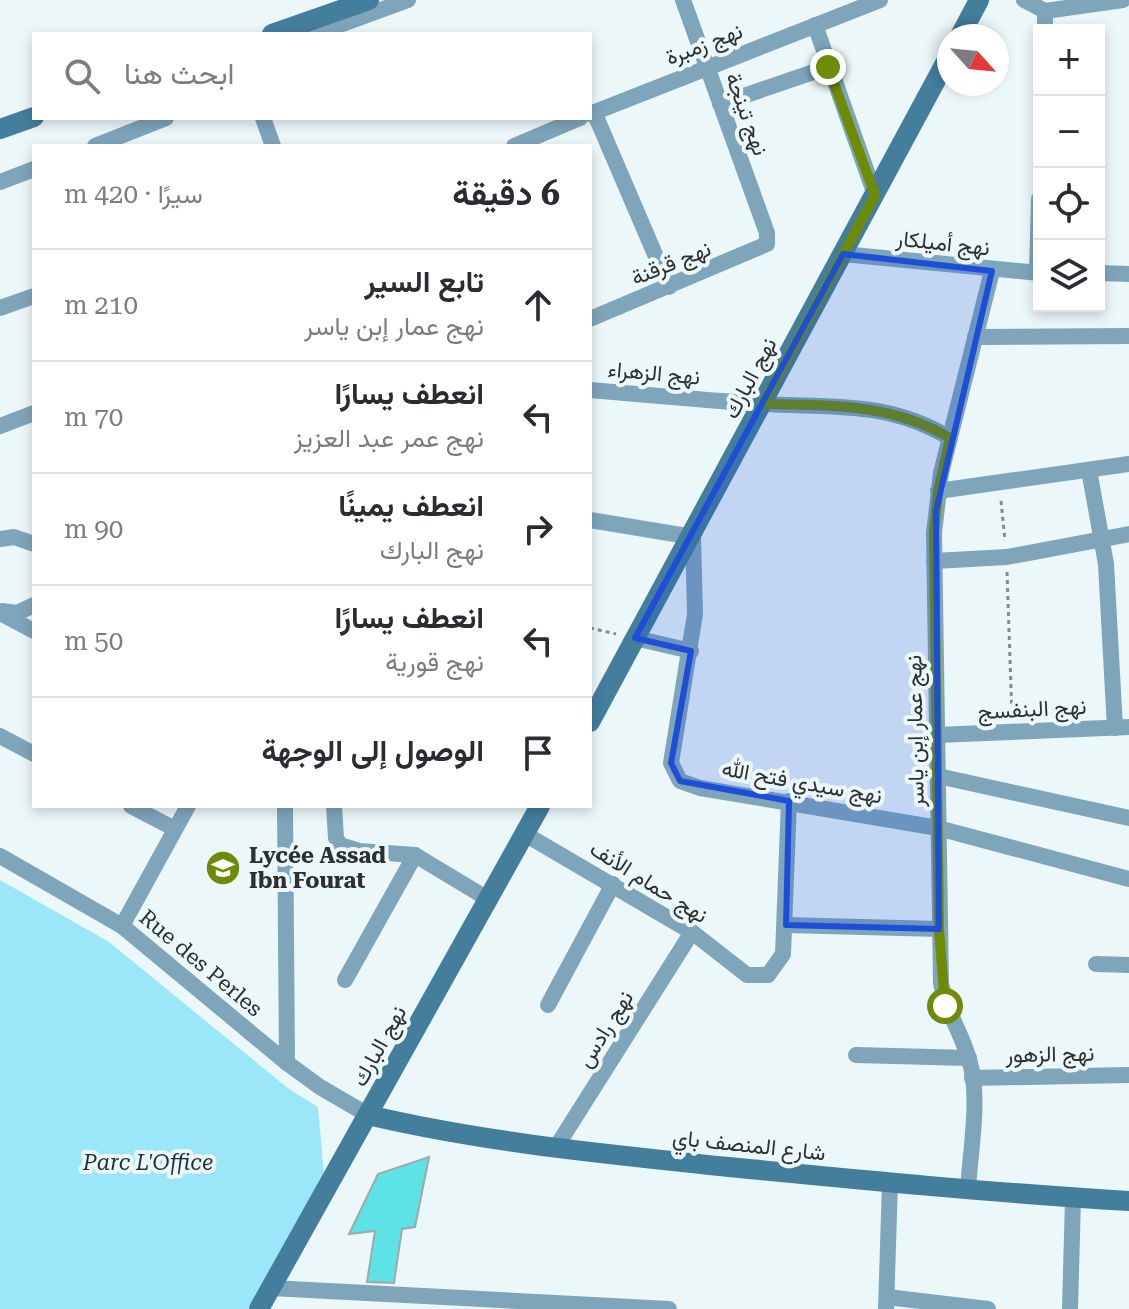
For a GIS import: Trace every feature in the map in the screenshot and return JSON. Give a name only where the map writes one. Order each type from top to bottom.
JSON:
[{"type":"street","points":[[278,32],[369,0]]},
{"type":"street","points":[[320,32],[408,0]]},
{"type":"street","name":"نهج تينجة","points":[[683,0],[767,233],[767,244]]},
{"type":"street","name":"نهج زمبرة","points":[[592,113],[880,0]]},
{"type":"street","points":[[966,24],[979,0]]},
{"type":"street","points":[[1024,0],[1045,11],[1123,0]]},
{"type":"street","points":[[1045,11],[1045,24]]},
{"type":"street","points":[[815,25],[875,195]]},
{"type":"street","points":[[720,104],[828,67]]},
{"type":"street","name":"نهج البارك","points":[[592,718],[693,537],[937,79]]},
{"type":"street","points":[[0,129],[32,118]]},
{"type":"street","points":[[100,144],[161,120]]},
{"type":"street","points":[[264,120],[272,144]]},
{"type":"street","name":"نهج زمبرة","points":[[519,144],[576,120]]},
{"type":"street","points":[[590,120],[669,287]]},
{"type":"street","points":[[0,182],[32,170]]},
{"type":"street","name":"نهج قرقنة","points":[[592,318],[767,244]]},
{"type":"street","name":"نهج أميلكار","points":[[843,254],[1033,273]]},
{"type":"street","name":"نهج عمار إبن ياسر","points":[[968,1190],[972,1078],[969,1058],[945,1006],[939,929],[934,561],[938,491],[992,271]]},
{"type":"street","points":[[1105,273],[1129,274]]},
{"type":"street","points":[[0,308],[32,297]]},
{"type":"street","points":[[975,337],[1129,336]]},
{"type":"street","name":"نهج الزهراء","points":[[592,390],[892,412],[915,419],[950,438]]},
{"type":"street","points":[[0,426],[32,414]]},
{"type":"street","points":[[938,491],[1129,464]]},
{"type":"street","points":[[1089,470],[1101,537],[1122,727]]},
{"type":"street","points":[[592,520],[693,537],[695,591],[691,651],[635,638]]},
{"type":"street","points":[[934,561],[1007,557],[1129,534]]},
{"type":"street","points":[[0,539],[14,537],[32,543]]},
{"type":"street","points":[[0,612],[17,613],[32,606]]},
{"type":"street","points":[[0,612],[32,630]]},
{"type":"street","name":"نهج سيدي فتح الله","points":[[691,651],[671,763],[680,781],[700,788],[938,828],[1129,879]]},
{"type":"street","name":"نهج البنفسج","points":[[937,735],[1122,727]]},
{"type":"street","points":[[0,736],[32,753]]},
{"type":"street","points":[[938,776],[1129,818]]},
{"type":"street","points":[[789,801],[786,925],[939,929]]},
{"type":"street","points":[[135,808],[175,829]]},
{"type":"street","points":[[122,926],[187,808]]},
{"type":"street","points":[[285,808],[287,1063]]},
{"type":"street","points":[[334,808],[336,838],[340,845],[359,851],[415,855],[488,899]]},
{"type":"street","name":"نهج البارك","points":[[259,1309],[539,808]]},
{"type":"street","name":"نهج حمام الأنف","points":[[523,833],[692,932],[747,975],[768,975],[776,967],[783,954],[786,925]]},
{"type":"street","points":[[345,980],[415,855]]},
{"type":"street","name":"Rue des Perles","points":[[0,856],[122,926],[287,1063],[368,1115]]},
{"type":"street","points":[[548,1005],[613,884]]},
{"type":"street","name":"نهج رادس","points":[[555,1149],[692,932]]},
{"type":"street","points":[[1096,964],[1129,965]]},
{"type":"street","points":[[856,1055],[969,1058]]},
{"type":"street","name":"نهج الزهور","points":[[972,1078],[1129,1075]]},
{"type":"street","name":"شارع المنصف باي","points":[[368,1115],[440,1131],[555,1149],[890,1183],[1129,1201]]},
{"type":"street","points":[[890,1183],[886,1303],[988,1309]]},
{"type":"street","points":[[1070,1309],[1073,1198]]},
{"type":"street","points":[[271,1288],[669,1309]]},
{"type":"path","points":[[999,483],[1007,557],[1013,732]]},
{"type":"path","points":[[592,628],[635,638]]},
{"type":"highlighted area","points":[[843,254],[992,271],[936,511],[939,929],[786,925],[789,801],[680,781],[671,763],[691,651],[635,638]]},
{"type":"green space","name":"Parc L'Office","points":[[0,880],[109,942],[289,1089],[318,1107],[324,1175],[248,1309],[0,1309]]},
{"type":"building","points":[[429,1157],[415,1227],[402,1229],[394,1283],[367,1282],[375,1231],[349,1234],[378,1174]]},
{"type":"place","name":"Lycée Assad Ibn Fourat","points":[[223,868]]},
{"type":"route","points":[[828,67],[875,195],[763,404],[868,408],[892,412],[915,419],[950,438],[941,473],[934,533],[939,929],[945,1006]]}]
